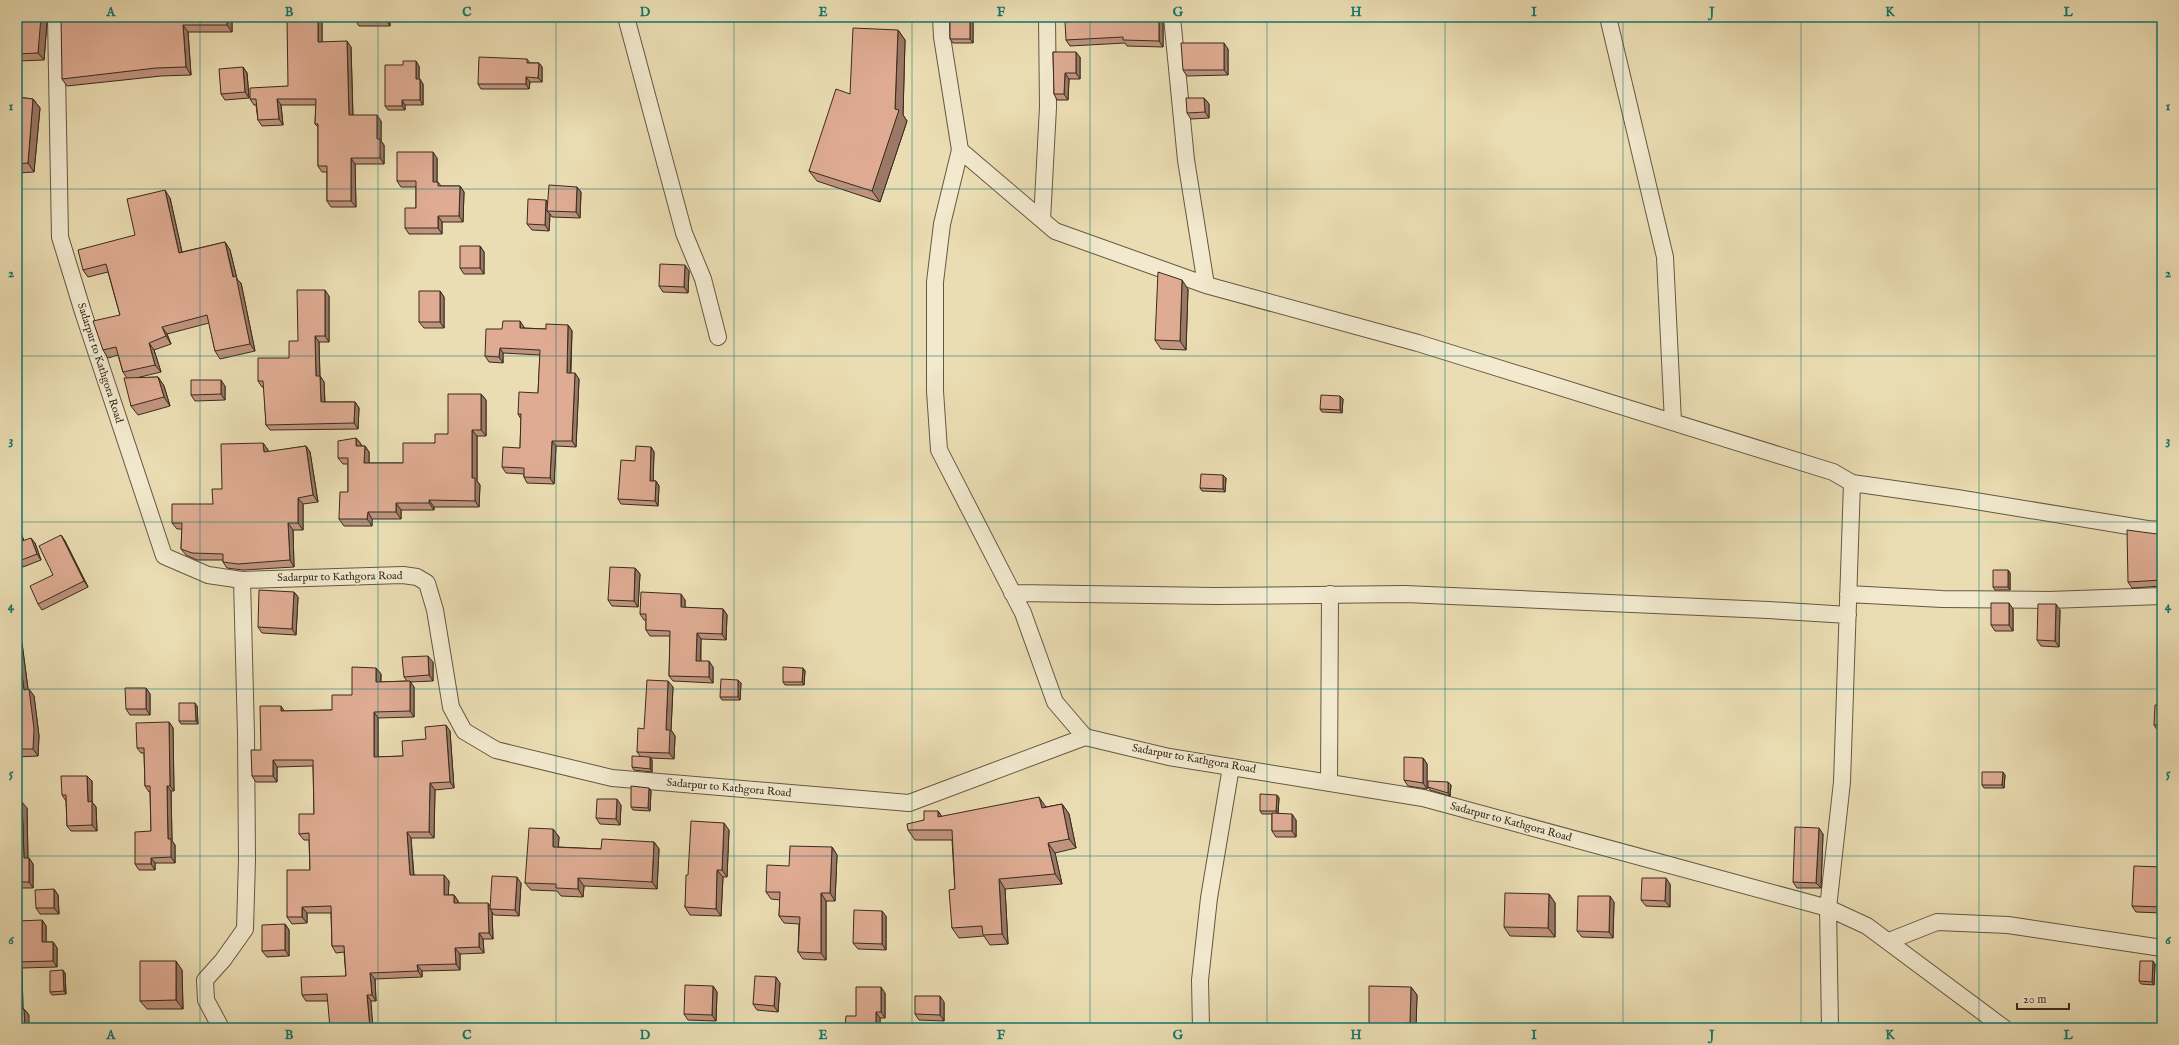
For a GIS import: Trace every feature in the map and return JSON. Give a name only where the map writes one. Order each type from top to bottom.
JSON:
[{"type":"street","name":"Sadarpur to Kathgora Road","points":[[56,17],[60,237],[88,327],[164,556],[208,575],[242,580],[354,575],[416,576],[427,583],[435,610],[451,707],[464,731],[496,750],[612,778],[909,803],[1085,737],[1169,757],[1423,798],[1828,908],[1867,926],[2004,1028]]},
{"type":"street","points":[[626,17],[684,233],[703,279],[718,337]]},
{"type":"street","points":[[941,17],[942,36],[960,150],[942,224],[935,282],[935,391],[939,450],[1023,613],[1055,702],[1085,737]]},
{"type":"street","points":[[1042,220],[1048,107],[1047,17]]},
{"type":"street","points":[[1172,17],[1186,160],[1206,285]]},
{"type":"street","points":[[1608,17],[1665,257],[1673,422]]},
{"type":"street","points":[[960,150],[1055,231],[1206,285],[1418,343],[1833,472],[1852,483],[1957,498],[2147,529],[2162,530]]},
{"type":"street","points":[[1830,1028],[1828,908],[1842,782],[1852,483]]},
{"type":"street","points":[[221,1028],[206,1000],[205,980],[223,960],[245,929],[247,859],[246,742],[242,580]]},
{"type":"street","points":[[1012,593],[1215,596],[1413,594],[1738,608],[1848,615]]},
{"type":"street","points":[[1329,783],[1330,594]]},
{"type":"street","points":[[1848,594],[1942,599],[2049,600],[2120,596],[2162,596]]},
{"type":"street","points":[[1201,1028],[1200,980],[1208,906],[1231,767]]},
{"type":"street","points":[[1888,941],[1937,922],[2008,925],[2162,948]]},
{"type":"building","points":[[17,17],[41,17],[38,53],[17,54]]},
{"type":"building","points":[[61,17],[92,17],[92,21],[150,17],[227,17],[227,25],[183,25],[186,67],[156,68],[62,79]]},
{"type":"building","points":[[287,17],[318,17],[318,42],[347,41],[349,115],[377,115],[377,139],[380,139],[380,158],[351,158],[351,201],[327,201],[327,166],[318,166],[318,124],[315,124],[316,99],[277,99],[279,119],[258,120],[256,99],[250,99],[250,88],[288,86]]},
{"type":"building","points":[[355,17],[386,17],[386,20],[355,20]]},
{"type":"building","points":[[950,17],[970,17],[970,39],[950,39]]},
{"type":"building","points":[[1159,17],[1159,41],[1123,40],[1123,37],[1066,40],[1065,22]]},
{"type":"building","points":[[853,28],[898,30],[895,109],[899,110],[872,191],[809,171],[836,89],[850,94]]},
{"type":"building","points":[[1181,43],[1224,43],[1224,70],[1183,70]]},
{"type":"building","points":[[1053,52],[1076,52],[1076,73],[1065,73],[1064,94],[1054,94]]},
{"type":"building","points":[[479,57],[527,59],[527,63],[539,63],[538,78],[526,77],[526,84],[478,84]]},
{"type":"building","points":[[403,61],[416,61],[416,79],[420,79],[420,100],[402,100],[402,106],[385,106],[385,65],[403,65]]},
{"type":"building","points":[[243,67],[245,92],[221,94],[219,69]]},
{"type":"building","points":[[17,97],[33,99],[28,163],[17,164]]},
{"type":"building","points":[[1186,98],[1204,98],[1205,112],[1187,113]]},
{"type":"building","points":[[397,152],[433,152],[433,182],[438,182],[438,186],[460,186],[459,216],[438,216],[438,228],[405,228],[405,208],[416,208],[416,181],[397,181]]},
{"type":"building","points":[[549,185],[577,187],[576,212],[547,211]]},
{"type":"building","points":[[165,190],[179,253],[225,242],[233,277],[236,276],[250,344],[215,351],[207,315],[162,327],[166,336],[149,343],[155,365],[123,372],[116,347],[103,350],[93,321],[120,315],[106,264],[83,270],[78,250],[135,235],[127,199]]},
{"type":"building","points":[[528,199],[546,200],[545,225],[527,224]]},
{"type":"building","points":[[460,246],[480,246],[480,268],[460,268]]},
{"type":"building","points":[[660,264],[685,265],[684,287],[659,286]]},
{"type":"building","points":[[1158,272],[1182,280],[1180,341],[1155,340]]},
{"type":"building","points":[[297,290],[325,290],[325,336],[315,336],[316,376],[320,376],[321,402],[355,402],[354,423],[266,425],[263,381],[258,381],[258,358],[289,358],[289,341],[298,341]]},
{"type":"building","points":[[419,291],[440,291],[440,322],[419,322]]},
{"type":"building","points":[[503,321],[520,321],[520,328],[546,329],[546,324],[568,325],[567,373],[575,373],[572,441],[552,441],[550,478],[524,477],[524,468],[502,467],[503,447],[520,448],[521,414],[518,414],[519,392],[538,393],[540,350],[500,348],[499,357],[485,356],[486,329],[502,329]]},
{"type":"building","points":[[158,377],[164,397],[131,406],[124,378]]},
{"type":"building","points":[[191,380],[221,380],[221,394],[191,395]]},
{"type":"building","points":[[448,394],[481,394],[481,430],[472,430],[472,478],[475,478],[475,501],[429,500],[429,503],[396,503],[396,512],[368,512],[367,519],[339,519],[340,492],[348,492],[348,458],[338,458],[338,441],[356,438],[356,446],[365,446],[364,463],[403,463],[403,443],[435,443],[435,434],[448,434]]},
{"type":"building","points":[[1321,395],[1340,396],[1340,410],[1320,409]]},
{"type":"building","points":[[263,443],[264,452],[306,446],[313,495],[298,498],[298,523],[288,523],[290,560],[238,564],[223,562],[223,554],[192,553],[181,549],[182,523],[172,523],[172,504],[213,504],[212,489],[222,489],[221,444]]},
{"type":"building","points":[[636,446],[651,447],[650,481],[656,481],[655,501],[618,499],[621,460],[635,461]]},
{"type":"building","points":[[1201,474],[1223,475],[1223,489],[1200,488]]},
{"type":"building","points":[[17,526],[22,541],[31,538],[37,554],[19,561],[17,555]]},
{"type":"building","points":[[2127,530],[2157,534],[2162,533],[2162,580],[2128,582]]},
{"type":"building","points":[[61,535],[84,581],[38,604],[30,586],[53,575],[39,546]]},
{"type":"building","points":[[610,567],[635,568],[634,601],[608,600]]},
{"type":"building","points":[[1993,570],[2008,570],[2008,587],[1993,587]]},
{"type":"building","points":[[259,590],[294,592],[292,629],[258,627]]},
{"type":"building","points":[[641,592],[681,594],[681,607],[723,609],[722,634],[697,633],[696,661],[709,661],[709,677],[669,676],[670,631],[646,630],[646,614],[640,614]]},
{"type":"building","points":[[1991,603],[2009,603],[2009,625],[1991,625]]},
{"type":"building","points":[[2038,604],[2056,604],[2055,641],[2037,640]]},
{"type":"building","points":[[17,639],[24,690],[29,689],[34,729],[33,749],[17,749]]},
{"type":"building","points":[[428,656],[429,675],[404,677],[402,657]]},
{"type":"building","points":[[352,667],[376,668],[376,682],[410,681],[410,711],[374,712],[374,757],[403,756],[402,741],[426,739],[425,727],[446,725],[450,782],[430,783],[429,832],[407,832],[410,875],[444,875],[444,895],[454,895],[454,903],[488,903],[489,933],[479,933],[479,947],[455,948],[456,964],[417,965],[418,971],[370,973],[372,995],[367,995],[370,1028],[330,1028],[327,994],[302,995],[301,977],[346,976],[344,946],[332,946],[331,906],[302,907],[302,917],[287,917],[287,870],[310,870],[309,833],[299,834],[299,814],[314,814],[313,760],[273,760],[273,776],[252,776],[251,750],[261,750],[260,706],[281,706],[281,711],[332,710],[332,695],[352,695]]},
{"type":"building","points":[[783,667],[803,668],[802,682],[783,682]]},
{"type":"building","points":[[721,679],[738,680],[738,697],[720,697]]},
{"type":"building","points":[[647,680],[668,681],[666,730],[670,730],[669,753],[637,752],[638,728],[644,729]]},
{"type":"building","points":[[125,688],[146,688],[146,709],[126,709]]},
{"type":"building","points":[[179,703],[195,703],[196,721],[179,721]]},
{"type":"building","points":[[2155,705],[2162,705],[2162,725],[2154,725]]},
{"type":"building","points":[[169,722],[170,786],[167,786],[168,839],[171,839],[171,857],[151,858],[151,864],[135,864],[135,832],[151,831],[150,786],[145,786],[144,748],[137,748],[136,723]]},
{"type":"building","points":[[632,756],[650,757],[650,769],[632,767]]},
{"type":"building","points":[[1404,757],[1423,758],[1423,783],[1404,780]]},
{"type":"building","points":[[1982,772],[2003,772],[2002,785],[1982,785]]},
{"type":"building","points":[[61,776],[87,776],[88,802],[92,801],[92,825],[67,826],[66,795],[62,795]]},
{"type":"building","points":[[1428,781],[1448,782],[1448,793],[1428,787]]},
{"type":"building","points":[[631,786],[649,788],[648,808],[631,807]]},
{"type":"building","points":[[1260,794],[1277,795],[1276,811],[1260,811]]},
{"type":"building","points":[[1039,797],[1042,808],[1062,804],[1069,839],[1048,843],[1055,874],[999,879],[1002,934],[983,935],[982,926],[952,928],[949,890],[955,889],[952,830],[908,830],[907,824],[924,820],[924,811],[938,811],[938,817]]},
{"type":"building","points":[[597,799],[617,799],[616,819],[596,818]]},
{"type":"building","points":[[17,802],[22,802],[24,858],[29,858],[29,882],[17,882]]},
{"type":"building","points":[[1272,813],[1292,814],[1292,831],[1272,831]]},
{"type":"building","points":[[691,821],[724,823],[722,870],[717,870],[716,909],[685,907],[686,875],[688,875]]},
{"type":"building","points":[[1795,827],[1819,828],[1816,883],[1793,882]]},
{"type":"building","points":[[529,828],[553,829],[553,847],[601,849],[602,839],[654,842],[652,882],[578,878],[578,889],[556,888],[556,884],[525,883]]},
{"type":"building","points":[[790,846],[832,847],[830,893],[821,893],[821,953],[798,952],[800,917],[779,916],[780,892],[766,892],[767,865],[789,866]]},
{"type":"building","points":[[2134,866],[2162,867],[2162,907],[2132,906]]},
{"type":"building","points":[[492,876],[517,877],[515,910],[490,909]]},
{"type":"building","points":[[1642,878],[1666,878],[1665,901],[1641,900]]},
{"type":"building","points":[[54,889],[54,908],[36,908],[35,890]]},
{"type":"building","points":[[1505,893],[1549,894],[1548,928],[1504,927]]},
{"type":"building","points":[[1578,896],[1610,896],[1609,932],[1577,931]]},
{"type":"building","points":[[854,910],[882,911],[882,944],[853,943]]},
{"type":"building","points":[[42,920],[42,942],[53,942],[53,961],[18,962],[19,1010],[24,1009],[25,1028],[17,1028],[17,921]]},
{"type":"building","points":[[285,924],[285,950],[262,951],[262,925]]},
{"type":"building","points":[[140,961],[176,961],[176,1000],[140,1001]]},
{"type":"building","points":[[2140,961],[2153,961],[2152,982],[2139,981]]},
{"type":"building","points":[[63,970],[64,991],[50,992],[50,971]]},
{"type":"building","points":[[755,976],[776,977],[774,1006],[753,1004]]},
{"type":"building","points":[[685,985],[713,986],[712,1015],[684,1014]]},
{"type":"building","points":[[1369,986],[1411,987],[1410,1023],[1406,1023],[1406,1028],[1370,1028]]},
{"type":"building","points":[[856,987],[881,987],[881,1012],[876,1012],[876,1028],[845,1028],[846,1016],[856,1016]]},
{"type":"building","points":[[915,996],[940,996],[940,1015],[915,1014]]},
{"type":"building","points":[[1133,1026],[1158,1028],[1133,1028]]}]
